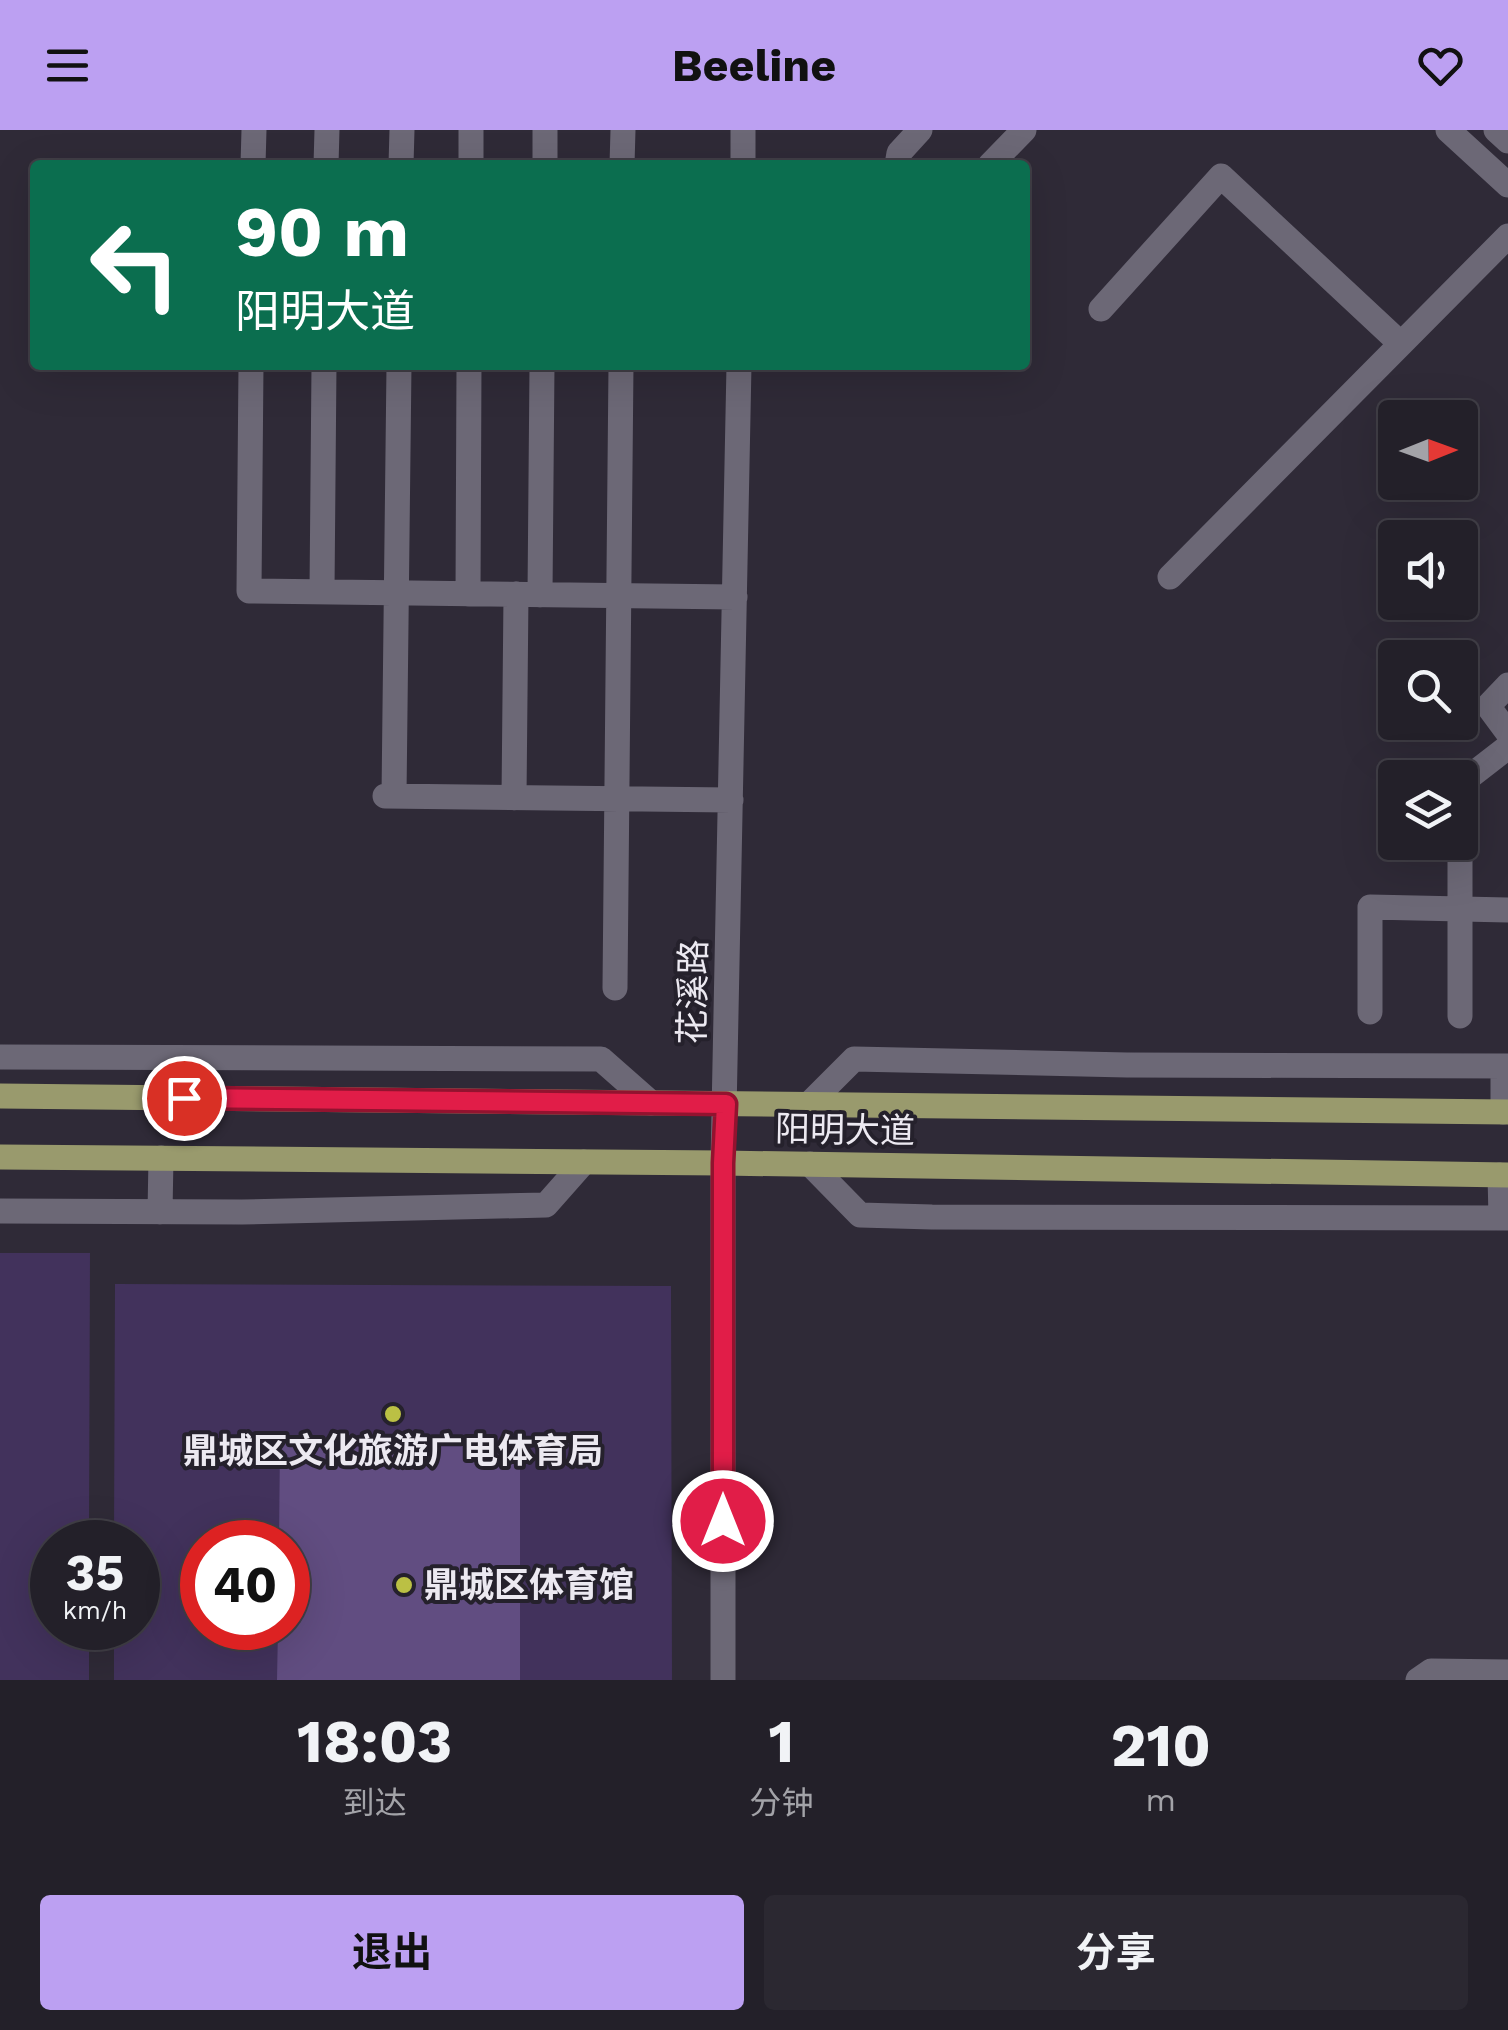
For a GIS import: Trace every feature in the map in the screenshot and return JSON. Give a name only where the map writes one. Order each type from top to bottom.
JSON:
[{"type":"main road","name":"阳明大道","points":[[0,1096],[1506,1112]]},
{"type":"main road","name":"阳明大道","points":[[0,1156],[1504,1175]]},
{"type":"street","points":[[253,160],[254,130]]},
{"type":"street","points":[[326,130],[326,160]]},
{"type":"street","points":[[402,130],[402,160]]},
{"type":"street","points":[[471,130],[471,160]]},
{"type":"street","points":[[544,160],[545,130]]},
{"type":"street","points":[[622,130],[622,160]]},
{"type":"street","points":[[742,160],[743,130]]},
{"type":"street","points":[[897,160],[898,153],[920,130]]},
{"type":"street","points":[[995,160],[1024,130]]},
{"type":"street","points":[[1448,130],[1508,185]]},
{"type":"street","points":[[1496,130],[1508,141]]},
{"type":"street","points":[[1101,309],[1221,176],[1400,344]]},
{"type":"street","points":[[1170,577],[1508,236]]},
{"type":"street","points":[[251,370],[249,591],[735,597]]},
{"type":"street","points":[[322,592],[324,370]]},
{"type":"street","points":[[399,370],[397,593],[389,796],[731,800]]},
{"type":"street","points":[[468,594],[469,370]]},
{"type":"street","points":[[514,798],[542,370]]},
{"type":"street","points":[[615,988],[620,370]]},
{"type":"street","name":"花溪路","points":[[723,1680],[723,1163],[739,370]]},
{"type":"street","points":[[1508,685],[1488,706],[1508,732]]},
{"type":"street","points":[[1460,1016],[1460,784],[1508,747]]},
{"type":"street","points":[[1370,1012],[1370,907],[1508,910]]},
{"type":"street","points":[[0,1057],[601,1059],[651,1103]]},
{"type":"street","points":[[295,1099],[296,1058]]},
{"type":"street","points":[[808,1104],[854,1060],[1506,1066],[1506,1112]]},
{"type":"street","points":[[160,1212],[161,1158]]},
{"type":"street","points":[[0,1211],[242,1212],[546,1205],[584,1162]]},
{"type":"street","points":[[810,1164],[860,1215],[932,1218],[1504,1218],[1504,1175]]},
{"type":"street","points":[[1418,1680],[1431,1671],[1508,1672]]},
{"type":"shaded area","points":[[0,1253],[90,1253],[89,1520],[30,1520],[30,1650],[89,1650],[89,1680],[0,1680]]},
{"type":"shaded area","name":"鼎城区文化旅游广电体育局","points":[[115,1284],[671,1286],[672,1680],[114,1680],[114,1650],[160,1650],[160,1520],[114,1520]]},
{"type":"building","name":"鼎城区体育馆","points":[[280,1442],[520,1445],[520,1680],[277,1680],[278,1650],[310,1650],[310,1520],[279,1520]]},
{"type":"place","name":"鼎城区文化旅游广电体育局","points":[[393,1414]]},
{"type":"place","name":"鼎城区体育馆","points":[[404,1585]]},
{"type":"route","points":[[184,1098],[726,1104],[723,1521]]}]
